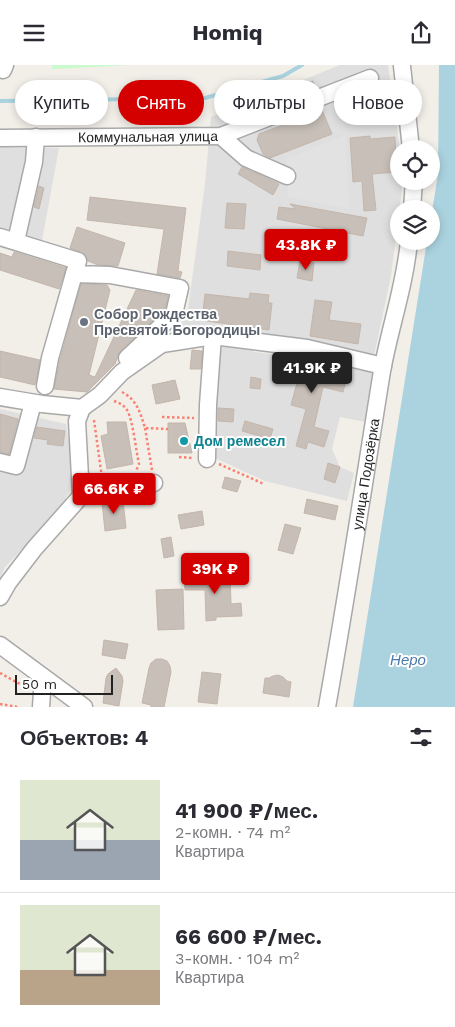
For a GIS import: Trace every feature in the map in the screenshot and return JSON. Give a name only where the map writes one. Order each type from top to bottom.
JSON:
[{"type":"street","points":[[0,69],[4,70],[4,65]]},
{"type":"street","points":[[402,65],[410,140]]},
{"type":"street","name":"Коммунальная улица","points":[[0,137],[221,136],[370,78]]},
{"type":"street","points":[[221,136],[246,158],[287,176]]},
{"type":"street","points":[[16,241],[34,161],[36,137]]},
{"type":"street","points":[[0,237],[78,261],[50,358],[44,387],[16,466],[0,462]]},
{"type":"street","name":"улица Подозёрка","points":[[326,707],[345,607],[383,366],[407,265],[408,250]]},
{"type":"street","points":[[74,274],[110,275],[180,288],[174,314],[122,363],[122,372]]},
{"type":"street","points":[[82,496],[77,421],[107,398],[122,372],[162,344],[213,336],[307,348],[383,366]]},
{"type":"street","points":[[207,459],[213,336]]},
{"type":"street","points":[[0,397],[89,411]]},
{"type":"street","points":[[0,597],[8,583],[34,549],[82,496],[154,483]]},
{"type":"street","points":[[0,645],[84,707]]},
{"type":"street","points":[[42,701],[43,677]]},
{"type":"path","points":[[137,486],[135,473],[139,465],[130,418],[127,410],[120,403],[107,398],[110,391],[122,392],[130,396],[138,407],[145,428],[154,483]]},
{"type":"path","points":[[89,411],[94,421],[104,492]]},
{"type":"path","points":[[162,417],[208,418]]},
{"type":"path","points":[[145,428],[168,429]]},
{"type":"path","points":[[179,457],[207,459],[264,485]]},
{"type":"path","points":[[0,673],[42,701]]},
{"type":"path","points":[[0,704],[18,707]]},
{"type":"shaded area","points":[[340,65],[388,65],[390,80],[334,80],[334,125],[397,125],[399,140],[390,140],[390,190],[402,190],[401,200],[390,200],[390,250],[394,250],[391,276],[374,356],[298,342],[193,327],[176,336],[172,331],[187,317],[205,184],[211,117],[214,116],[214,125],[324,125],[324,80],[303,80]]},
{"type":"shaded area","points":[[345,135],[350,209],[288,197],[286,159]]},
{"type":"shaded area","points":[[0,147],[59,148],[41,246],[0,243]]},
{"type":"shaded area","points":[[218,344],[253,347],[253,352],[306,358],[373,370],[365,422],[340,417],[332,449],[340,467],[354,473],[347,501],[265,481],[217,459],[212,451]]},
{"type":"shaded area","points":[[0,409],[66,424],[74,474],[72,487],[60,509],[5,567],[0,579]]},
{"type":"green space","points":[[52,65],[132,65],[52,69]]},
{"type":"water","name":"Неро","points":[[439,65],[455,65],[455,707],[353,707],[426,250],[440,250],[440,200],[434,200],[436,190],[440,190],[440,140],[438,140]]},
{"type":"building","points":[[324,115],[332,134],[270,158],[263,154],[257,140],[259,134],[283,125],[324,125]]},
{"type":"building","points":[[370,136],[370,139],[395,137],[395,140],[390,140],[390,173],[372,174],[376,210],[364,211],[362,181],[353,182],[350,138]]},
{"type":"building","points":[[242,167],[279,184],[273,195],[238,174]]},
{"type":"building","points":[[39,186],[44,188],[39,209],[34,207]]},
{"type":"building","points":[[90,197],[186,208],[178,271],[182,272],[180,278],[157,274],[164,229],[87,220]]},
{"type":"building","points":[[227,203],[246,204],[244,229],[225,228]]},
{"type":"building","points":[[290,204],[367,218],[363,236],[277,219],[279,207],[296,209]]},
{"type":"building","points":[[77,227],[125,243],[118,266],[98,265],[88,261],[85,254],[70,248]]},
{"type":"building","points":[[228,251],[261,255],[260,270],[227,266]]},
{"type":"building","points":[[14,252],[66,268],[59,289],[0,270],[0,253],[12,257]]},
{"type":"building","points":[[300,261],[314,263],[312,281],[297,278]]},
{"type":"building","points":[[81,284],[107,285],[110,290],[89,375],[95,377],[136,290],[168,296],[165,309],[120,351],[115,364],[87,392],[54,389],[60,360]]},
{"type":"building","points":[[250,293],[269,295],[268,303],[272,303],[269,330],[207,321],[208,312],[203,311],[205,294],[249,299]]},
{"type":"building","points":[[315,300],[332,302],[329,320],[361,324],[358,344],[310,336]]},
{"type":"building","points":[[192,350],[202,351],[201,369],[190,369]]},
{"type":"building","points":[[0,351],[40,360],[35,385],[0,377]]},
{"type":"building","points":[[306,358],[349,368],[343,392],[323,387],[314,427],[329,431],[324,447],[308,442],[306,449],[296,446],[306,409],[291,405],[297,383],[272,380],[274,368],[303,371]]},
{"type":"building","points":[[251,377],[261,379],[260,389],[250,388]]},
{"type":"building","points":[[175,380],[180,399],[156,404],[152,385]]},
{"type":"building","points":[[218,408],[234,409],[233,422],[218,421]]},
{"type":"building","points":[[0,414],[18,419],[9,454],[0,452]]},
{"type":"building","points":[[245,421],[273,429],[270,439],[242,431]]},
{"type":"building","points":[[107,422],[126,422],[133,464],[107,469],[101,436],[108,434]]},
{"type":"building","name":"Дом ремесел","points":[[168,423],[185,423],[192,453],[168,453]]},
{"type":"building","points":[[37,427],[65,431],[63,446],[47,444],[48,440],[34,438]]},
{"type":"building","points":[[328,463],[340,467],[335,483],[324,479]]},
{"type":"building","points":[[225,477],[241,481],[237,492],[222,488]]},
{"type":"building","points":[[307,499],[338,506],[335,520],[304,513]]},
{"type":"building","points":[[123,500],[126,528],[105,531],[102,502]]},
{"type":"building","points":[[202,511],[204,525],[181,529],[178,515]]},
{"type":"building","points":[[285,524],[301,528],[293,554],[278,550]]},
{"type":"building","points":[[171,537],[174,556],[164,558],[161,539]]},
{"type":"building","points":[[230,573],[231,604],[241,603],[242,616],[216,617],[216,620],[206,621],[205,590],[185,590],[184,576],[217,576],[217,574]]},
{"type":"building","points":[[183,589],[184,629],[158,630],[156,590]]},
{"type":"building","points":[[104,640],[128,644],[125,659],[102,655]]},
{"type":"building","points":[[156,659],[167,661],[171,672],[164,707],[151,707],[151,705],[142,703],[149,668]]},
{"type":"building","points":[[116,668],[123,681],[119,706],[103,703],[106,678]]},
{"type":"building","points":[[202,672],[221,674],[217,704],[198,702]]},
{"type":"building","points":[[278,675],[291,682],[289,697],[263,693],[265,678]]},
{"type":"waterway","points":[[0,101],[205,98],[283,76],[302,65]]},
{"type":"place","name":"Собор Рождества Пресвятой Богородицы","points":[[84,322]]},
{"type":"place","name":"Дом ремесел","points":[[184,441]]}]
